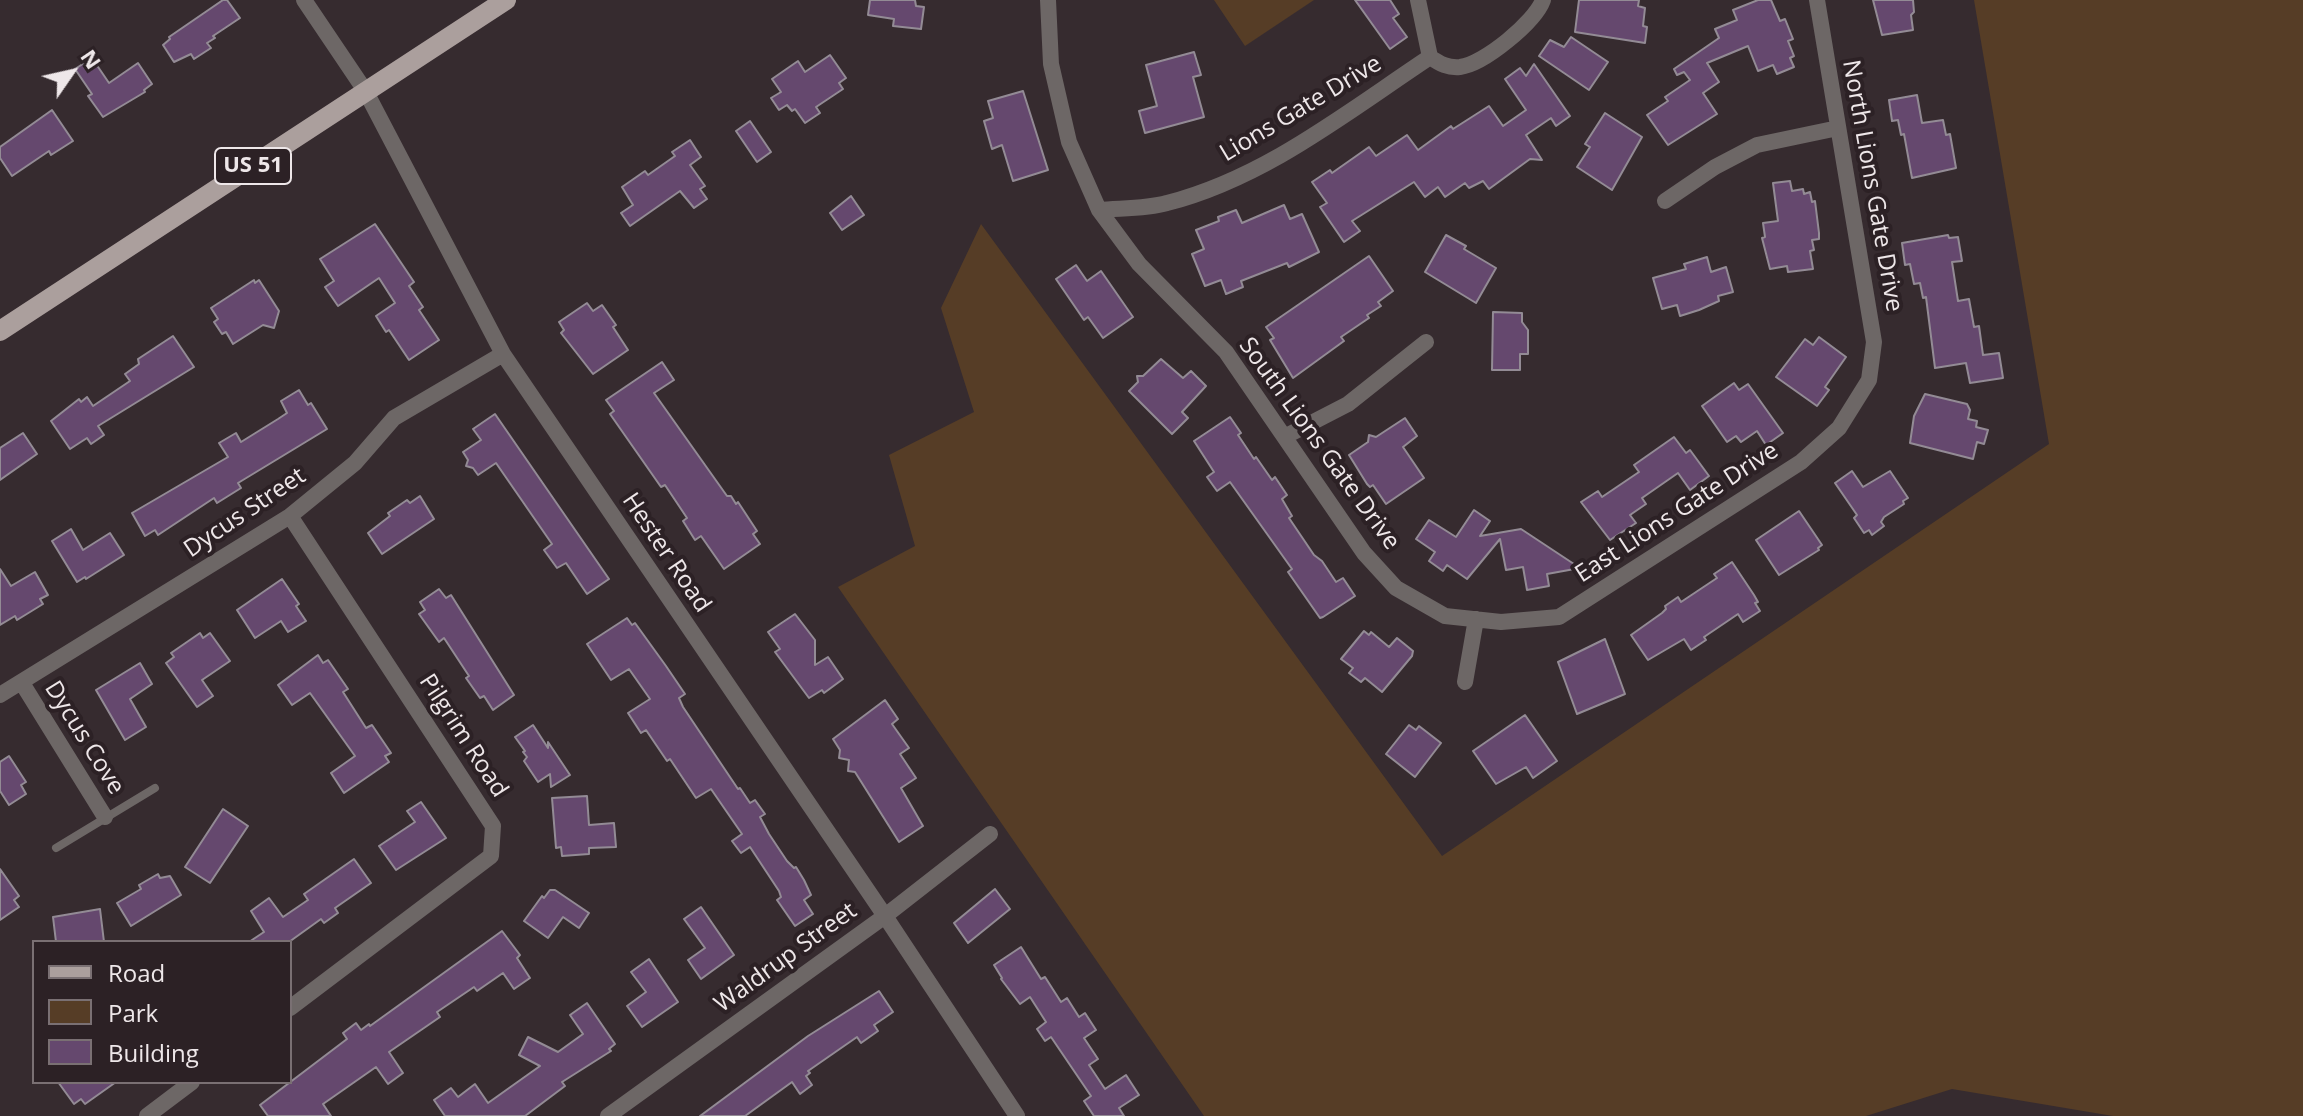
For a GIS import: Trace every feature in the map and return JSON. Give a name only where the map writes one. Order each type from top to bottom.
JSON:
[{"type":"main road","name":"US 51","points":[[0,331],[506,0]]},
{"type":"street","name":"Hester Road","points":[[304,0],[366,92],[503,354],[885,916],[1017,1116]]},
{"type":"street","name":"South Lions Gate Drive","points":[[1048,0],[1051,64],[1069,142],[1099,210],[1139,264],[1226,352],[1364,553],[1396,588],[1445,616],[1476,619]]},
{"type":"street","points":[[1418,0],[1430,57],[1441,65],[1457,67],[1472,64],[1529,21],[1543,0]]},
{"type":"street","name":"North Lions Gate Drive","points":[[1817,0],[1874,342],[1869,380]]},
{"type":"street","name":"Lions Gate Drive","points":[[1099,210],[1164,204],[1229,182],[1265,165],[1430,57]]},
{"type":"street","points":[[1665,201],[1715,167],[1757,145],[1838,128]]},
{"type":"street","points":[[1286,436],[1348,404],[1426,342]]},
{"type":"street","name":"Dycus Street","points":[[0,695],[290,516],[355,463],[394,418],[503,354]]},
{"type":"street","name":"East Lions Gate Drive","points":[[1476,619],[1501,622],[1559,617],[1801,462],[1839,428],[1869,380]]},
{"type":"street","name":"Pilgrim Road","points":[[290,516],[493,826],[491,856],[292,1006]]},
{"type":"street","points":[[1465,682],[1476,619]]},
{"type":"street","name":"Dycus Cove","points":[[22,683],[105,817]]},
{"type":"street","name":"Waldrup Street","points":[[608,1116],[885,916],[990,834]]},
{"type":"street","points":[[147,1116],[189,1084]]},
{"type":"lane","points":[[56,848],[155,788]]},
{"type":"green space","points":[[1214,0],[1314,0],[1245,46]]},
{"type":"green space","points":[[1974,0],[2303,0],[2303,1116],[2113,1116],[1952,1089],[1866,1116],[1204,1116],[838,587],[915,546],[889,455],[974,412],[941,308],[981,224],[1442,856],[2049,444]]},
{"type":"building","points":[[227,0],[240,18],[213,36],[215,38],[207,43],[211,48],[194,59],[191,54],[174,62],[163,45],[169,37]]},
{"type":"building","points":[[870,0],[915,0],[916,6],[924,7],[921,29],[893,26],[894,19],[868,15]]},
{"type":"building","points":[[1355,0],[1390,0],[1399,14],[1393,18],[1407,37],[1390,49]]},
{"type":"building","points":[[1579,0],[1639,0],[1638,6],[1645,8],[1645,43],[1575,32]]},
{"type":"building","points":[[1758,0],[1771,0],[1780,21],[1785,19],[1793,39],[1788,41],[1794,56],[1790,58],[1794,67],[1777,74],[1773,65],[1758,71],[1748,46],[1707,63],[1719,82],[1703,93],[1717,114],[1668,145],[1647,115],[1668,101],[1665,97],[1690,80],[1684,72],[1677,75],[1674,69],[1719,38],[1715,29],[1737,20],[1733,10]]},
{"type":"building","points":[[1873,0],[1913,0],[1913,30],[1882,35]]},
{"type":"building","points":[[1571,37],[1608,62],[1589,90],[1539,56],[1550,40],[1564,47]]},
{"type":"building","points":[[1194,52],[1201,75],[1193,77],[1204,117],[1145,133],[1139,111],[1157,106],[1146,65]]},
{"type":"building","points":[[830,55],[846,78],[839,83],[843,89],[816,107],[820,113],[805,123],[795,109],[792,111],[787,105],[779,110],[771,98],[781,92],[772,79],[798,61],[805,72]]},
{"type":"building","points":[[92,58],[109,83],[138,63],[152,84],[145,92],[103,117],[75,69]]},
{"type":"building","points":[[1534,64],[1570,116],[1556,126],[1551,118],[1526,135],[1542,160],[1530,159],[1489,189],[1483,181],[1469,188],[1465,183],[1445,197],[1438,187],[1425,197],[1414,182],[1352,221],[1360,231],[1344,242],[1320,207],[1327,203],[1312,182],[1330,170],[1332,173],[1369,147],[1376,156],[1407,135],[1418,150],[1451,126],[1453,129],[1489,106],[1503,126],[1526,110],[1505,79],[1520,68],[1526,76]]},
{"type":"building","points":[[1023,91],[1048,170],[1013,181],[1002,145],[992,149],[984,121],[993,118],[988,101]]},
{"type":"building","points":[[1917,95],[1922,123],[1943,120],[1946,135],[1950,134],[1956,168],[1912,178],[1904,134],[1901,135],[1898,120],[1892,121],[1889,100]]},
{"type":"building","points":[[52,110],[73,141],[51,155],[49,151],[12,176],[0,158],[0,147]]},
{"type":"building","points":[[1605,113],[1642,137],[1612,190],[1577,167],[1590,147],[1585,144]]},
{"type":"building","points":[[750,121],[771,152],[757,162],[736,131]]},
{"type":"building","points":[[690,140],[701,157],[690,165],[705,186],[700,189],[707,199],[694,208],[680,191],[630,226],[621,213],[633,205],[622,187],[645,171],[648,175],[675,156],[672,152]]},
{"type":"building","points":[[1790,181],[1792,191],[1803,189],[1804,194],[1810,192],[1812,202],[1815,201],[1819,239],[1812,240],[1813,269],[1788,272],[1787,266],[1770,269],[1762,238],[1765,237],[1763,223],[1778,221],[1773,183]]},
{"type":"building","points":[[851,196],[864,215],[842,230],[830,213]]},
{"type":"building","points":[[1284,205],[1290,219],[1302,214],[1319,252],[1289,267],[1287,263],[1241,281],[1243,287],[1226,294],[1221,280],[1205,286],[1192,254],[1204,249],[1196,230],[1236,210],[1242,223]]},
{"type":"building","points":[[375,224],[414,282],[409,286],[423,307],[419,310],[439,340],[409,360],[376,316],[395,303],[379,278],[338,306],[325,287],[334,281],[320,259]]},
{"type":"building","points":[[1446,235],[1496,268],[1476,303],[1425,272]]},
{"type":"building","points":[[1948,235],[1949,238],[1958,237],[1962,261],[1952,262],[1958,301],[1969,299],[1974,327],[1979,326],[1983,355],[1999,353],[2003,378],[1970,383],[1966,363],[1935,368],[1926,297],[1923,298],[1920,283],[1914,284],[1910,264],[1905,265],[1902,243]]},
{"type":"building","points":[[1369,256],[1393,291],[1378,302],[1381,306],[1367,315],[1369,318],[1341,337],[1344,341],[1293,378],[1270,340],[1274,338],[1266,327]]},
{"type":"building","points":[[1707,257],[1711,272],[1726,267],[1733,292],[1718,296],[1719,301],[1680,316],[1677,305],[1662,309],[1653,278],[1686,269],[1684,264]]},
{"type":"building","points":[[1076,265],[1087,281],[1101,271],[1133,317],[1103,338],[1088,317],[1084,320],[1056,279]]},
{"type":"building","points":[[254,280],[255,283],[259,280],[279,311],[274,328],[263,325],[233,344],[226,332],[222,334],[214,322],[218,319],[211,308]]},
{"type":"building","points":[[587,303],[593,311],[602,305],[628,350],[593,374],[561,333],[564,330],[559,322]]},
{"type":"building","points":[[1493,312],[1522,313],[1522,322],[1528,330],[1528,354],[1520,354],[1520,370],[1492,370]]},
{"type":"building","points":[[173,336],[194,367],[98,426],[104,435],[91,444],[87,438],[70,449],[51,421],[79,399],[81,402],[87,397],[93,406],[130,381],[125,374],[139,364],[138,359]]},
{"type":"building","points":[[1819,337],[1846,357],[1825,387],[1829,390],[1817,406],[1776,377],[1805,339],[1813,345]]},
{"type":"building","points":[[1161,359],[1183,378],[1191,371],[1206,386],[1182,412],[1188,418],[1172,434],[1129,391],[1138,382],[1137,376],[1143,376]]},
{"type":"building","points":[[662,362],[674,380],[654,393],[727,496],[731,496],[736,504],[738,502],[757,531],[753,534],[760,544],[724,569],[701,536],[695,540],[683,521],[687,518],[665,485],[661,487],[610,414],[614,411],[606,400]]},
{"type":"building","points":[[1734,383],[1739,390],[1748,384],[1783,433],[1766,445],[1757,431],[1741,442],[1736,436],[1727,442],[1702,406]]},
{"type":"building","points":[[299,390],[327,429],[238,483],[241,488],[217,503],[214,498],[158,535],[155,530],[145,536],[132,513],[228,457],[219,443],[236,433],[241,442],[278,419],[287,413],[281,401]]},
{"type":"building","points":[[1925,394],[1967,404],[1970,410],[1968,419],[1977,421],[1976,427],[1988,430],[1984,444],[1977,442],[1973,459],[1910,443],[1914,416]]},
{"type":"building","points":[[495,414],[609,579],[587,594],[566,563],[557,568],[544,550],[552,544],[496,463],[478,475],[473,468],[466,466],[468,460],[463,452],[481,440],[473,429]]},
{"type":"building","points":[[1230,417],[1254,459],[1256,457],[1272,480],[1275,477],[1287,495],[1282,499],[1292,516],[1289,518],[1314,555],[1322,561],[1336,582],[1343,578],[1355,596],[1323,617],[1320,618],[1288,572],[1292,569],[1230,482],[1217,491],[1207,477],[1214,472],[1194,441]]},
{"type":"building","points":[[1405,418],[1417,436],[1403,447],[1424,478],[1386,504],[1373,485],[1370,487],[1367,484],[1349,455],[1368,442],[1369,435],[1376,437]]},
{"type":"building","points":[[23,433],[37,454],[0,480],[0,448]]},
{"type":"building","points":[[1674,437],[1686,453],[1690,450],[1709,476],[1690,490],[1678,473],[1642,498],[1646,504],[1630,515],[1636,523],[1610,540],[1581,502],[1598,491],[1602,497],[1639,472],[1634,465]]},
{"type":"building","points":[[1852,471],[1863,487],[1890,471],[1908,498],[1884,517],[1881,522],[1884,526],[1872,535],[1869,530],[1864,533],[1854,518],[1857,515],[1835,483]]},
{"type":"building","points":[[420,496],[434,519],[382,554],[368,533],[390,516],[388,513],[407,500],[410,503]]},
{"type":"building","points":[[1474,510],[1490,521],[1480,536],[1521,529],[1580,568],[1547,574],[1549,586],[1527,590],[1523,567],[1506,570],[1500,539],[1467,579],[1447,565],[1443,571],[1429,561],[1435,552],[1416,539],[1429,520],[1456,537]]},
{"type":"building","points":[[1799,511],[1822,545],[1779,575],[1756,540]]},
{"type":"building","points":[[71,529],[83,550],[110,533],[124,555],[77,582],[52,541]]},
{"type":"building","points":[[1732,562],[1758,602],[1755,603],[1760,611],[1743,622],[1738,614],[1704,637],[1706,640],[1691,650],[1684,639],[1648,660],[1631,635],[1678,597],[1681,602],[1717,578],[1714,574]]},
{"type":"building","points":[[0,569],[11,586],[35,572],[48,595],[40,599],[43,604],[17,620],[15,616],[0,625]]},
{"type":"building","points":[[282,579],[306,621],[288,632],[281,621],[255,638],[237,610]]},
{"type":"building","points":[[439,589],[446,598],[451,595],[514,695],[493,710],[466,678],[469,676],[444,638],[439,642],[419,614],[425,610],[420,602]]},
{"type":"building","points":[[795,614],[815,640],[815,665],[828,657],[843,679],[824,693],[822,690],[809,698],[775,652],[780,649],[768,632]]},
{"type":"building","points":[[627,618],[632,625],[635,623],[685,694],[679,698],[683,707],[738,789],[750,803],[755,800],[765,814],[760,817],[769,834],[804,880],[811,895],[804,900],[813,914],[795,926],[777,900],[781,897],[779,891],[750,847],[741,853],[732,841],[742,834],[711,789],[696,798],[670,759],[667,761],[646,730],[641,733],[628,713],[650,699],[629,669],[611,680],[587,644]]},
{"type":"building","points":[[1364,631],[1369,635],[1371,632],[1389,647],[1397,638],[1413,651],[1382,692],[1365,678],[1361,682],[1349,673],[1353,668],[1341,659]]},
{"type":"building","points":[[200,633],[203,638],[210,633],[230,661],[202,680],[213,696],[197,707],[166,663],[174,657],[171,653]]},
{"type":"building","points":[[1605,639],[1625,694],[1577,714],[1558,662]]},
{"type":"building","points":[[318,655],[323,663],[328,660],[348,689],[343,692],[366,728],[372,725],[391,753],[385,756],[389,762],[344,793],[331,773],[355,756],[310,693],[292,705],[278,685]]},
{"type":"building","points":[[140,663],[152,684],[130,699],[146,727],[125,740],[96,690]]},
{"type":"building","points":[[885,700],[898,719],[892,724],[909,748],[900,754],[916,778],[901,788],[923,826],[899,842],[855,772],[848,771],[849,760],[839,758],[840,750],[833,739]]},
{"type":"building","points":[[1525,715],[1557,761],[1533,778],[1526,767],[1496,784],[1473,751]]},
{"type":"building","points":[[533,725],[570,775],[551,787],[550,774],[538,782],[524,761],[527,757],[525,751],[515,737]]},
{"type":"building","points":[[1409,725],[1416,730],[1419,726],[1441,743],[1415,777],[1386,754]]},
{"type":"building","points":[[9,756],[26,782],[21,785],[26,794],[9,805],[0,791],[0,762]]},
{"type":"building","points":[[587,796],[589,825],[614,823],[616,847],[589,848],[589,854],[562,856],[561,847],[556,848],[552,798]]},
{"type":"building","points":[[421,802],[446,838],[396,870],[379,846],[415,822],[407,811]]},
{"type":"building","points":[[223,809],[248,826],[210,883],[185,867]]},
{"type":"building","points":[[354,859],[371,883],[335,908],[338,913],[324,923],[321,919],[292,940],[252,940],[264,932],[251,911],[269,898],[283,917],[308,900],[304,894]]},
{"type":"building","points":[[0,869],[19,896],[14,900],[19,907],[0,920]]},
{"type":"building","points":[[158,874],[160,878],[170,876],[181,895],[131,926],[117,903],[141,889],[139,885]]},
{"type":"building","points":[[995,889],[1010,909],[968,943],[954,923]]},
{"type":"building","points":[[550,890],[555,890],[589,913],[579,928],[563,917],[548,938],[524,921]]},
{"type":"building","points":[[701,907],[734,955],[701,979],[688,960],[705,948],[684,919]]},
{"type":"building","points":[[100,909],[104,940],[56,940],[53,917]]},
{"type":"building","points":[[502,931],[520,955],[517,958],[530,978],[514,989],[503,973],[477,991],[474,987],[437,1012],[440,1017],[389,1052],[403,1073],[388,1084],[376,1067],[323,1104],[331,1116],[268,1116],[260,1105],[292,1084],[292,1081],[347,1039],[343,1033],[356,1023],[361,1030]]},
{"type":"building","points":[[1021,947],[1041,979],[1045,977],[1061,1002],[1067,998],[1079,1017],[1085,1013],[1096,1030],[1084,1038],[1098,1059],[1089,1065],[1105,1089],[1126,1075],[1139,1095],[1119,1108],[1124,1116],[1094,1116],[1084,1101],[1091,1096],[1051,1037],[1045,1041],[1037,1029],[1046,1022],[1030,997],[1020,1004],[1001,979],[994,965]]},
{"type":"building","points":[[649,959],[678,1002],[642,1027],[627,1006],[646,992],[631,972]]},
{"type":"building","points":[[879,991],[893,1012],[874,1025],[878,1031],[861,1043],[857,1037],[808,1071],[810,1073],[806,1076],[812,1085],[800,1094],[792,1082],[745,1116],[700,1116],[808,1036]]},
{"type":"building","points":[[587,1003],[615,1044],[609,1049],[611,1051],[562,1082],[565,1086],[525,1116],[445,1116],[434,1100],[451,1088],[458,1097],[475,1084],[488,1103],[540,1066],[519,1055],[528,1037],[558,1052],[583,1034],[570,1015]]},
{"type":"building","points":[[59,1084],[113,1084],[85,1104],[81,1099],[74,1104]]}]
